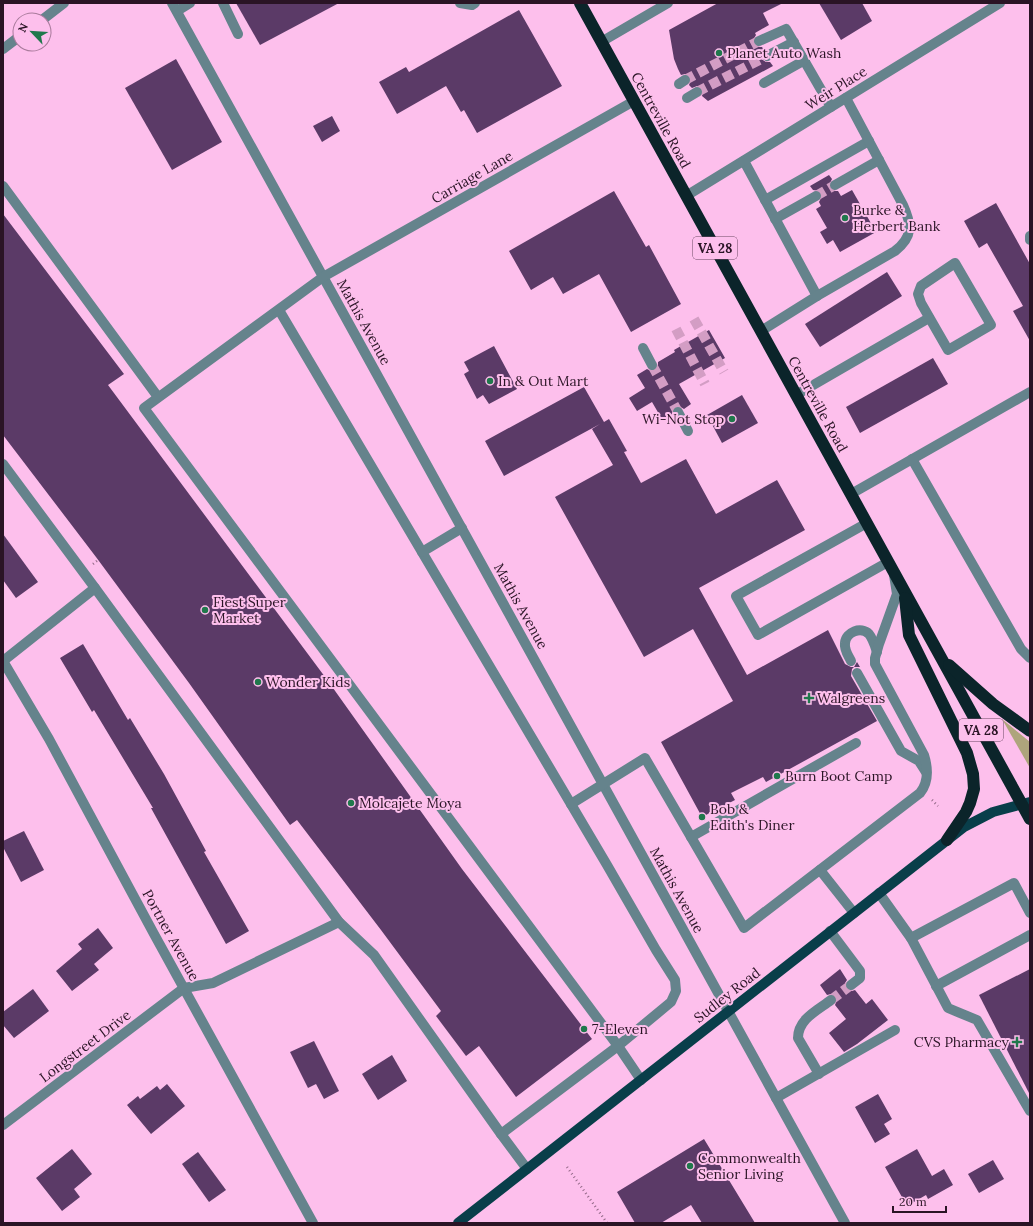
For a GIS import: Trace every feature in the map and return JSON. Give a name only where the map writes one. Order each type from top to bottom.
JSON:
[{"type":"highway","name":"Centreville Road","points":[[580,3],[940,657],[1026,803],[1030,819]]},
{"type":"highway","points":[[904,591],[909,634],[967,753],[973,774],[974,789],[970,803],[947,840]]},
{"type":"highway","points":[[940,657],[993,704],[1030,731]]},
{"type":"main road","name":"Sudley Road","points":[[458,1223],[964,827],[982,816],[1026,803]]},
{"type":"street","points":[[52,12],[64,3]]},
{"type":"street","points":[[174,7],[190,3]]},
{"type":"street","points":[[223,3],[238,34]]},
{"type":"street","points":[[460,3],[472,5],[475,3]]},
{"type":"street","points":[[601,42],[668,3]]},
{"type":"street","name":"Weir Place","points":[[686,196],[1000,3]]},
{"type":"street","name":"Mathis Avenue","points":[[174,7],[845,1223]]},
{"type":"street","points":[[759,41],[786,29],[832,107]]},
{"type":"street","points":[[3,49],[12,42]]},
{"type":"street","points":[[767,56],[794,42]]},
{"type":"street","points":[[764,83],[805,60]]},
{"type":"street","points":[[687,98],[697,92]]},
{"type":"street","points":[[761,331],[817,296],[895,251],[904,243],[910,232],[907,214],[846,98]]},
{"type":"street","name":"Carriage Lane","points":[[618,1046],[144,408],[323,277],[634,101]]},
{"type":"street","points":[[765,200],[869,141]]},
{"type":"street","points":[[835,185],[879,160]]},
{"type":"street","points":[[744,161],[817,296]]},
{"type":"street","points":[[3,186],[158,397]]},
{"type":"street","points":[[775,219],[816,196]]},
{"type":"street","points":[[955,263],[991,325],[948,350],[929,318],[918,294],[921,286],[955,263]]},
{"type":"street","points":[[279,310],[675,980],[676,991],[671,1002],[618,1046],[501,1134]]},
{"type":"street","points":[[796,396],[929,318]]},
{"type":"street","points":[[643,348],[652,365]]},
{"type":"street","points":[[851,494],[1030,392]]},
{"type":"street","points":[[678,412],[688,431]]},
{"type":"street","points":[[912,459],[1026,647],[1030,658]]},
{"type":"street","points":[[3,464],[339,922],[374,955],[527,1169]]},
{"type":"street","points":[[571,804],[646,758],[744,928],[920,794],[924,788],[927,776],[927,766],[922,750],[875,664],[877,652],[897,594],[891,567],[758,635],[736,596],[867,523]]},
{"type":"street","points":[[422,552],[462,528]]},
{"type":"street","points":[[3,661],[95,588]]},
{"type":"street","points":[[851,661],[846,652],[845,643],[846,638],[854,631],[864,630],[868,633],[874,642],[877,652]]},
{"type":"street","name":"Portner Avenue","points":[[3,661],[49,739],[313,1223]]},
{"type":"street","points":[[857,672],[901,751],[919,762],[927,776]]},
{"type":"street","points":[[691,837],[856,743]]},
{"type":"street","points":[[820,870],[854,913]]},
{"type":"street","points":[[910,938],[1014,883],[1030,913]]},
{"type":"street","points":[[879,893],[910,938],[948,1008],[977,1020],[1030,1111]]},
{"type":"street","points":[[184,988],[214,983],[339,922]]},
{"type":"street","points":[[830,931],[860,971],[860,978],[851,985]]},
{"type":"street","points":[[936,986],[1030,935]]},
{"type":"street","name":"Longstreet Drive","points":[[3,1126],[184,988]]},
{"type":"street","points":[[819,1074],[798,1038],[798,1033],[800,1027],[807,1018],[831,1000]]},
{"type":"street","points":[[776,1098],[895,1030]]},
{"type":"street","points":[[618,1046],[641,1080]]},
{"type":"path","points":[[567,1167],[607,1223]]},
{"type":"shaded area","points":[[1002,719],[1030,742],[1030,768]]},
{"type":"building","points":[[236,3],[339,3],[260,45]]},
{"type":"building","name":"Planet Auto Wash","points":[[718,3],[783,3],[763,13],[769,25],[755,33],[756,35],[753,40],[755,46],[762,47],[764,50],[761,55],[761,59],[766,62],[770,62],[773,66],[708,101],[702,96],[702,88],[697,86],[692,88],[689,85],[691,80],[690,76],[685,74],[681,75],[674,59],[669,30]]},
{"type":"building","points":[[819,3],[862,3],[872,21],[841,40]]},
{"type":"building","points":[[519,10],[562,86],[477,133],[464,110],[461,112],[446,86],[397,114],[379,82],[406,67],[409,72]]},
{"type":"building","points":[[176,59],[222,142],[172,170],[125,88]]},
{"type":"building","points":[[332,116],[340,131],[322,142],[313,126]]},
{"type":"building","name":"Burke & Herbert Bank","points":[[829,175],[832,179],[829,185],[830,189],[838,191],[841,196],[852,190],[876,232],[840,252],[833,240],[827,244],[820,232],[827,228],[816,209],[821,206],[819,202],[822,196],[820,191],[813,190],[810,186]]},
{"type":"building","points":[[614,191],[646,247],[649,245],[681,304],[631,332],[599,274],[563,294],[553,277],[531,290],[509,251]]},
{"type":"building","points":[[996,203],[1030,264],[1030,341],[1013,311],[1023,306],[987,243],[979,248],[964,221]]},
{"type":"building","points":[[3,214],[124,374],[108,385],[328,681],[462,869],[592,1039],[516,1097],[479,1046],[466,1056],[436,1016],[441,1011],[381,930],[297,820],[290,825],[189,683],[3,435]]},
{"type":"building","points":[[887,272],[902,296],[820,347],[805,324]]},
{"type":"building","points":[[709,330],[725,358],[679,384],[691,404],[684,409],[679,406],[675,406],[672,411],[673,416],[663,421],[652,402],[637,411],[629,398],[645,388],[637,375],[647,369],[655,371],[658,366],[658,362],[675,352],[674,350]]},
{"type":"building","name":"In & Out Mart","points":[[494,346],[517,389],[489,404],[483,395],[477,399],[464,374],[469,371],[464,362]]},
{"type":"building","points":[[933,358],[948,384],[860,433],[846,407]]},
{"type":"building","points":[[584,387],[604,422],[609,419],[627,451],[624,452],[641,483],[686,459],[716,514],[777,480],[805,530],[699,588],[747,675],[828,630],[845,664],[854,667],[852,669],[851,676],[877,721],[766,782],[763,777],[731,793],[735,800],[702,817],[661,742],[733,701],[693,629],[644,657],[555,497],[613,465],[592,429],[600,424],[504,476],[485,441]]},
{"type":"building","name":"Wi-Not Stop","points":[[742,395],[758,423],[722,443],[707,415]]},
{"type":"building","points":[[3,534],[38,582],[16,598],[3,580]]},
{"type":"building","points":[[83,644],[128,720],[130,718],[164,774],[206,851],[204,852],[249,931],[226,944],[151,808],[153,808],[94,710],[92,712],[60,658]]},
{"type":"building","points":[[857,662],[860,667],[854,667]]},
{"type":"building","points":[[24,831],[44,870],[21,882],[3,847],[3,841]]},
{"type":"building","points":[[98,928],[113,948],[94,964],[99,970],[72,991],[56,971],[82,949],[78,944]]},
{"type":"building","points":[[840,969],[847,980],[845,983],[846,989],[852,991],[855,990],[866,1004],[872,999],[888,1020],[844,1052],[829,1033],[846,1019],[835,1005],[837,1000],[836,996],[831,994],[827,995],[820,985]]},
{"type":"building","name":"CVS Pharmacy","points":[[1030,969],[1030,1095],[979,995]]},
{"type":"building","points":[[33,989],[49,1011],[14,1038],[3,1025],[3,1012]]},
{"type":"building","points":[[314,1041],[339,1091],[324,1099],[316,1084],[308,1088],[290,1052]]},
{"type":"building","points":[[392,1055],[407,1081],[378,1100],[362,1074]]},
{"type":"building","points":[[167,1084],[185,1106],[151,1134],[127,1105],[138,1096],[140,1099],[157,1086],[160,1090]]},
{"type":"building","points":[[878,1094],[892,1119],[884,1124],[890,1134],[875,1143],[855,1107]]},
{"type":"building","name":"Commonwealth Senior Living","points":[[704,1139],[755,1223],[702,1223],[691,1205],[661,1223],[635,1223],[617,1192]]},
{"type":"building","points":[[72,1149],[92,1174],[74,1189],[80,1197],[62,1211],[36,1178]]},
{"type":"building","points":[[917,1149],[932,1176],[944,1169],[953,1185],[928,1199],[926,1195],[907,1206],[885,1167]]},
{"type":"building","points":[[198,1152],[226,1190],[209,1202],[182,1164]]},
{"type":"building","points":[[993,1160],[1004,1179],[979,1193],[968,1174]]},
{"type":"tunnel","points":[[685,80],[759,41]]},
{"type":"tunnel","points":[[697,92],[767,56]]},
{"type":"tunnel","points":[[816,196],[835,185]]},
{"type":"tunnel","points":[[694,319],[724,372]]},
{"type":"tunnel","points":[[676,329],[705,384]]},
{"type":"tunnel","points":[[652,365],[678,412]]},
{"type":"tunnel","points":[[831,1000],[851,985]]},
{"type":"place","name":"Planet Auto Wash","points":[[719,53]]},
{"type":"place","name":"Burke & Herbert Bank","points":[[845,218]]},
{"type":"place","name":"In & Out Mart","points":[[490,381]]},
{"type":"place","name":"Wi-Not Stop","points":[[732,419]]},
{"type":"place","name":"Fiest Super Market","points":[[205,610]]},
{"type":"place","name":"Wonder Kids","points":[[258,682]]},
{"type":"place","name":"Walgreens","points":[[809,698]]},
{"type":"place","name":"Burn Boot Camp","points":[[777,776]]},
{"type":"place","name":"Molcajete Moya","points":[[351,803]]},
{"type":"place","name":"Bob & Edith's Diner","points":[[702,817]]},
{"type":"place","name":"7-Eleven","points":[[584,1029]]},
{"type":"place","name":"CVS Pharmacy","points":[[1017,1042]]},
{"type":"place","name":"Commonwealth Senior Living","points":[[690,1166]]}]
